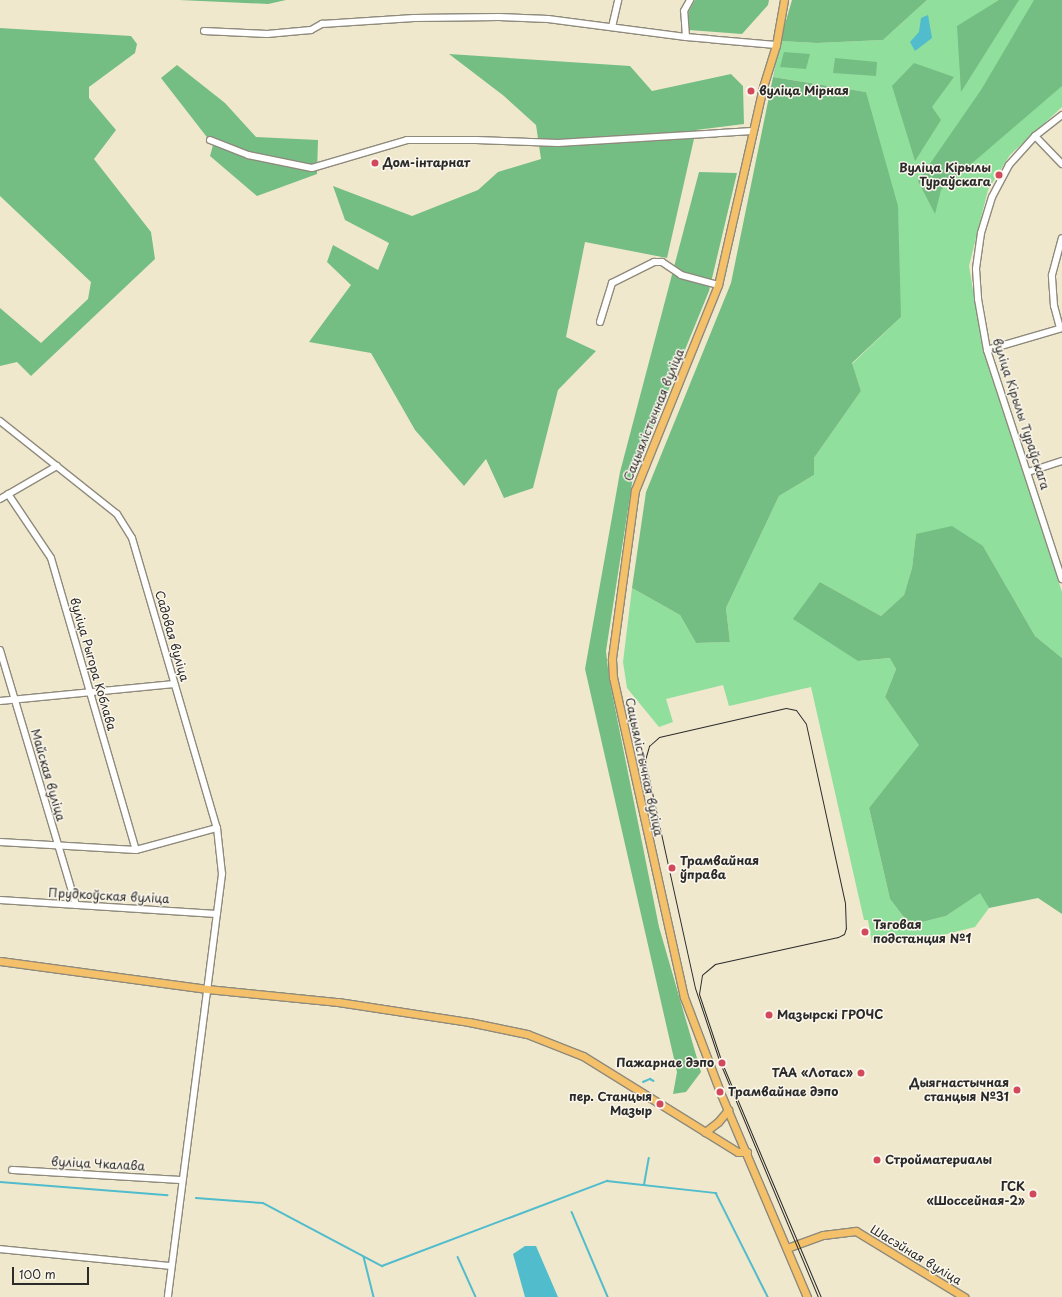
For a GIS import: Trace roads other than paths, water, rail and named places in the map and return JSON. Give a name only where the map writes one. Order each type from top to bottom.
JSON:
[{"type":"main road","name":"Сацыялістычная вуліца","points":[[784,0],[776,45],[753,131],[718,285],[638,480],[614,630],[612,659],[613,677],[681,987],[728,1110],[807,1297]]},
{"type":"main road","points":[[2,962],[207,989],[338,1002],[469,1022],[527,1034],[583,1056],[738,1152],[747,1152]]},
{"type":"main road","points":[[705,1132],[718,1122],[728,1110]]},
{"type":"main road","name":"Шасэйная вуліца","points":[[787,1248],[829,1234],[856,1231],[964,1297]]},
{"type":"street","points":[[612,27],[618,0]]},
{"type":"street","points":[[686,37],[684,11],[690,0]]},
{"type":"street","points":[[204,31],[267,34],[311,30],[322,24],[414,18],[548,19],[686,37],[776,45]]},
{"type":"street","name":"вуліца Кірылы Тураўскага","points":[[1062,115],[1035,136],[1009,165],[992,197],[982,233],[976,269],[978,299],[987,350],[1062,579]]},
{"type":"street","points":[[210,140],[248,154],[312,168],[407,140],[476,140],[558,143],[753,131]]},
{"type":"street","points":[[1035,136],[1062,164]]},
{"type":"street","points":[[987,350],[1061,328],[1054,306],[1052,275],[1062,238]]},
{"type":"street","points":[[600,322],[612,283],[654,262],[662,262],[681,275],[718,285]]},
{"type":"street","name":"Садовая вуліца","points":[[0,421],[117,514],[132,538],[217,828],[222,874],[168,1297]]},
{"type":"street","points":[[1028,472],[1062,461]]},
{"type":"street","points":[[0,499],[57,466]]},
{"type":"street","name":"вуліца Рыгора Коблава","points":[[8,494],[51,558],[136,850]]},
{"type":"street","name":"Майская вуліца","points":[[0,650],[57,846],[76,905]]},
{"type":"street","points":[[0,701],[174,684]]},
{"type":"street","points":[[0,842],[136,850],[217,828]]},
{"type":"street","name":"Прудкоўская вуліца","points":[[0,900],[217,914]]},
{"type":"street","name":"вуліца Чкалава","points":[[12,1170],[182,1180]]},
{"type":"street","points":[[0,1249],[171,1266]]},
{"type":"water","points":[[928,15],[932,38],[915,51],[910,42],[919,32],[921,18]]},
{"type":"water","points":[[525,1246],[536,1246],[558,1297],[525,1297],[513,1254]]},
{"type":"waterway","points":[[643,1082],[650,1079],[654,1081]]},
{"type":"waterway","points":[[644,1185],[649,1158]]},
{"type":"waterway","points":[[196,1198],[263,1203],[382,1266],[607,1181],[716,1193],[768,1297]]},
{"type":"waterway","points":[[0,1182],[167,1195]]},
{"type":"waterway","points":[[572,1212],[608,1297]]},
{"type":"waterway","points":[[364,1257],[374,1297]]},
{"type":"waterway","points":[[458,1257],[476,1297]]},
{"type":"tram line","points":[[818,1297],[720,1063],[695,988],[645,760],[649,746],[659,737],[786,708],[796,710],[806,724],[845,903],[846,928],[844,934],[838,937],[715,964],[702,975],[699,994],[722,1063],[821,1297]]},
{"type":"place","name":"вуліца Мірная","points":[[751,91]]},
{"type":"place","name":"Дом-інтарнат","points":[[375,163]]},
{"type":"place","name":"Вуліца Кірылы Тураўскага","points":[[999,175]]},
{"type":"place","name":"Трамвайная ўправа","points":[[672,868]]},
{"type":"place","name":"Тяговая подстанция №1","points":[[865,932]]},
{"type":"place","name":"Мазырскі ГРОЧС","points":[[769,1015]]},
{"type":"place","name":"Пажарнае дэпо","points":[[722,1063]]},
{"type":"place","name":"ТАА «Лотас»","points":[[861,1073]]},
{"type":"place","name":"Дыягнастычная станцыя №31","points":[[1017,1090]]},
{"type":"place","name":"Трамвайнае дэпо","points":[[720,1092]]},
{"type":"place","name":"пер. Станцыя Мазыр","points":[[660,1104]]},
{"type":"place","name":"Стройматериалы","points":[[877,1160]]},
{"type":"place","name":"ГСК «Шоссейная-2»","points":[[1033,1194]]}]
